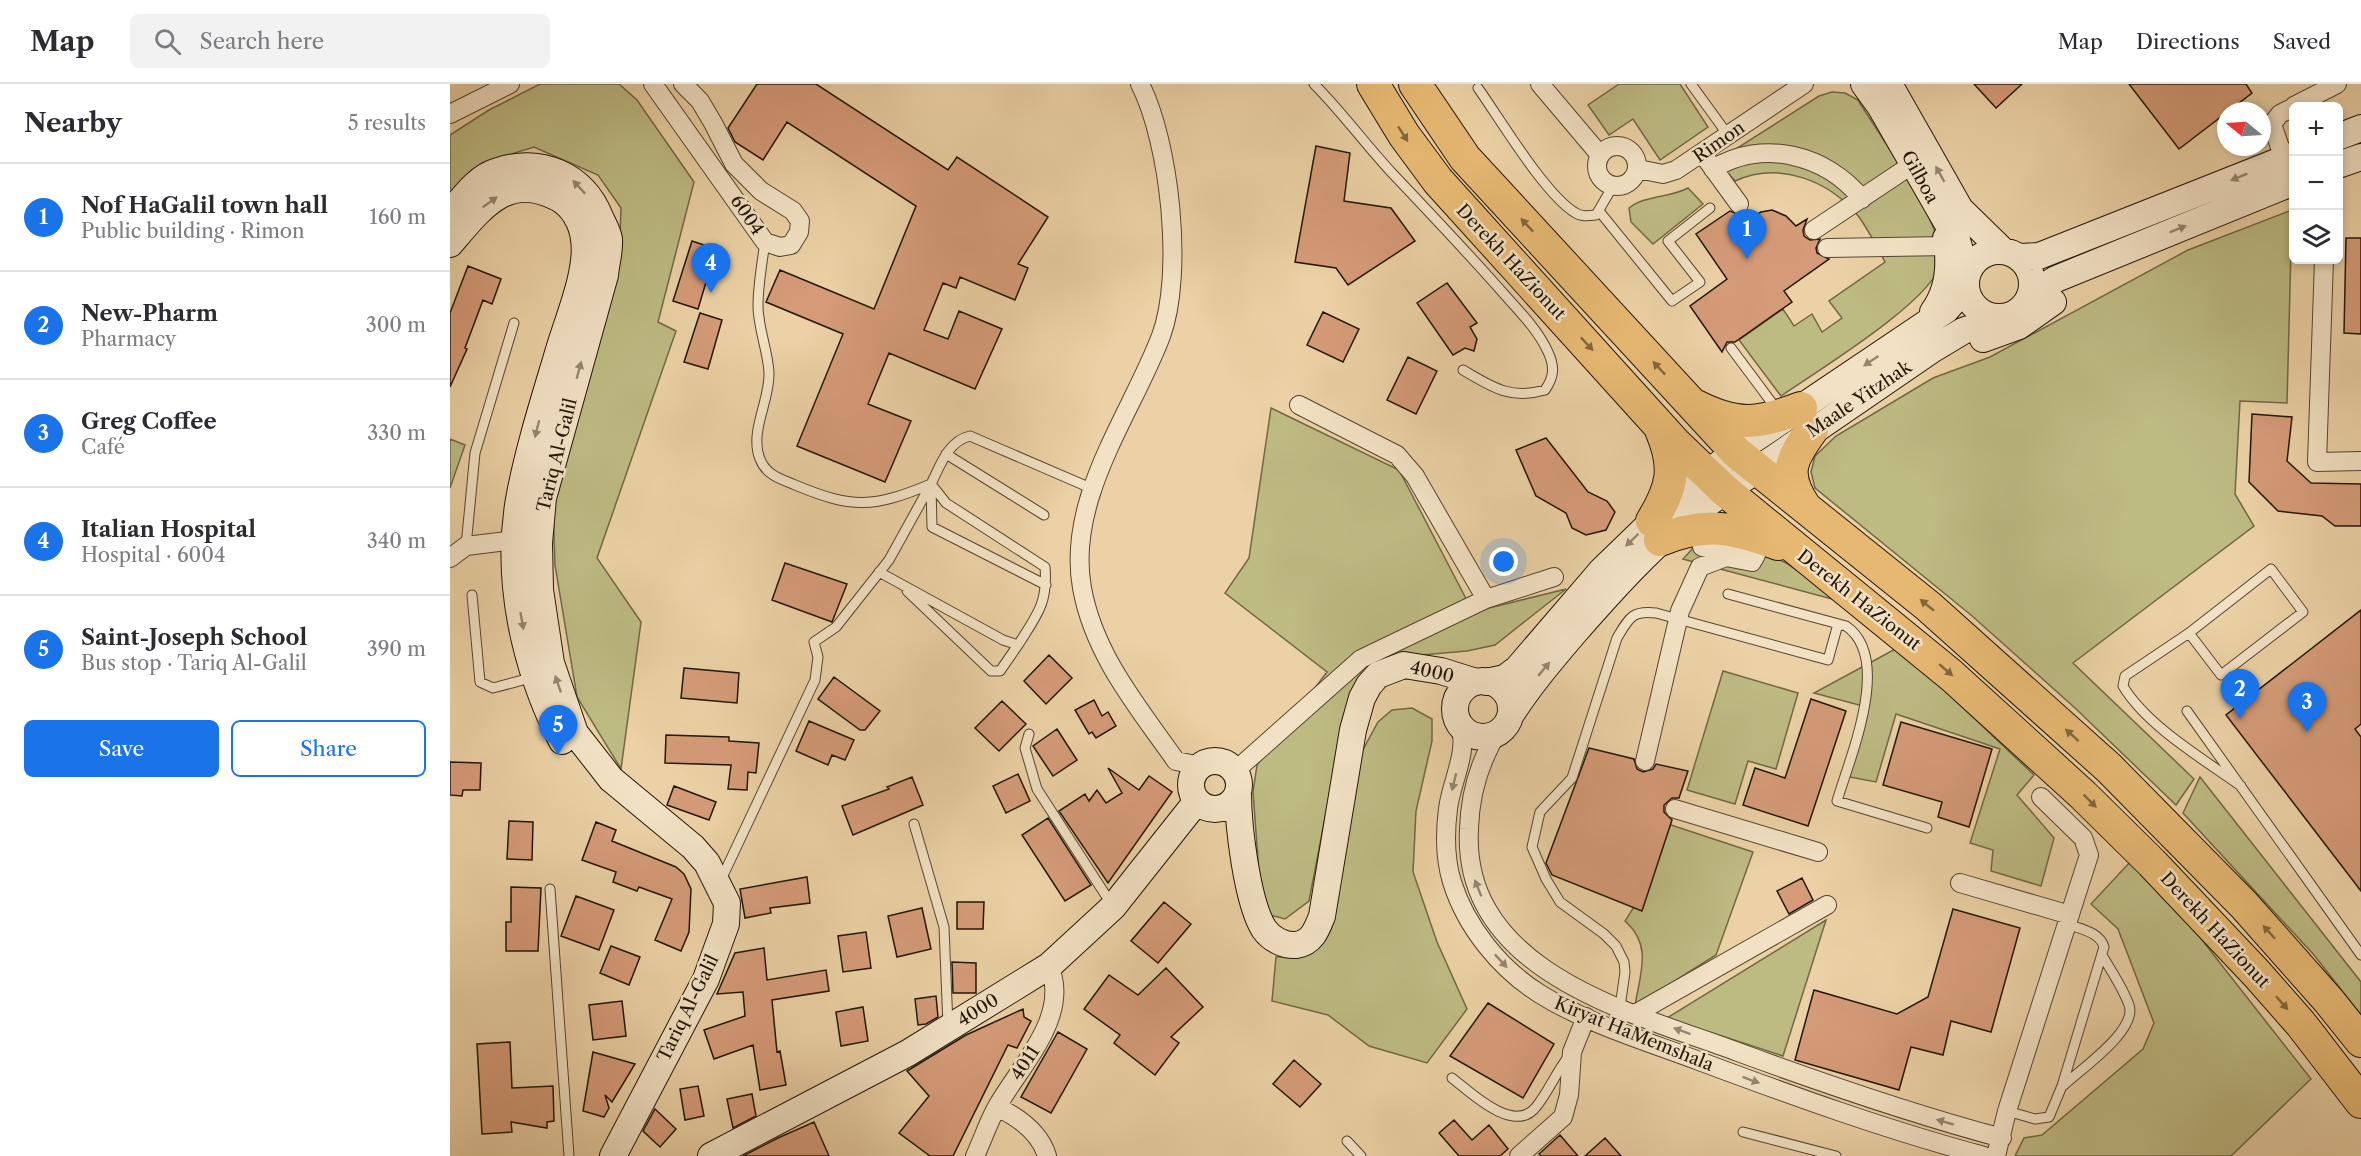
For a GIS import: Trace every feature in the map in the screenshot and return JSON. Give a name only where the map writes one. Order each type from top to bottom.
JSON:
[{"type":"highway","name":"Derekh HaZionut","points":[[1373,84],[1404,135],[1437,181],[1715,481],[1799,552],[1912,641],[2084,795],[2257,974],[2361,1102]]},
{"type":"highway","name":"Derekh HaZionut","points":[[1415,84],[1465,158],[1690,403],[1746,460],[1928,606],[2109,768],[2244,905],[2329,1001],[2361,1041]]},
{"type":"highway","points":[[1690,403],[1711,414],[1740,422],[1798,418],[1797,450],[1790,475],[1793,488],[1807,510]]},
{"type":"highway","points":[[1657,421],[1668,445],[1672,473],[1656,530],[1682,531],[1720,528],[1745,533],[1799,552]]},
{"type":"street","points":[[450,114],[510,84]]},
{"type":"street","name":"6004","points":[[653,84],[765,242],[780,247],[791,245],[799,232],[800,221],[793,211],[760,191],[734,164],[704,109],[683,84]]},
{"type":"street","points":[[1140,84],[1148,99],[1171,197],[1173,279],[1161,334],[1094,489],[1081,536],[1082,587],[1098,642],[1118,680],[1176,761],[1201,766],[1214,761],[1223,762],[1237,782],[1361,659],[1486,599],[1554,577]]},
{"type":"street","points":[[1540,84],[1600,155]]},
{"type":"street","name":"Gilboa","points":[[1864,84],[1880,106],[1913,164],[1946,203],[2011,254]]},
{"type":"street","name":"Gilboa","points":[[1889,84],[1946,203],[1966,281]]},
{"type":"street","points":[[2303,102],[2337,84]]},
{"type":"street","name":"Rimon","points":[[1638,169],[1663,174],[1708,161],[1728,135],[1799,86]]},
{"type":"street","points":[[2289,110],[2280,114],[2272,124],[2289,164]]},
{"type":"street","points":[[2343,135],[2361,128]]},
{"type":"street","points":[[1610,146],[1624,146],[1637,158],[1638,169],[1627,184],[1613,186],[1599,176],[1597,169],[1600,155],[1610,146]]},
{"type":"street","points":[[1708,161],[1724,162],[1764,153],[1803,158],[1838,174],[1862,199]]},
{"type":"street","points":[[2343,163],[2361,157]]},
{"type":"street","points":[[1708,161],[1739,204]]},
{"type":"street","points":[[1814,230],[1913,164]]},
{"type":"street","name":"Tariq Al-Galil","points":[[450,213],[473,186],[496,171],[525,166],[551,169],[575,181],[596,206],[609,238],[604,275],[543,498],[539,543],[540,590],[551,663],[575,733],[611,779],[693,846],[719,885],[727,903],[726,924],[706,979],[614,1156]]},
{"type":"street","points":[[2289,166],[2124,251],[2056,279],[2042,288],[2019,311],[1999,318],[1980,312],[1973,305],[1966,281],[1971,267],[1985,254],[2039,256],[2289,166]]},
{"type":"street","name":"Tariq Al-Galil","points":[[450,244],[480,209],[501,194],[523,188],[542,190],[563,201],[579,220],[585,240],[583,269],[546,392],[520,495],[515,540],[517,593],[529,663],[561,740],[602,791],[685,852],[712,890],[717,906],[716,924],[696,972],[598,1156]]},
{"type":"street","points":[[1946,203],[1991,230],[2021,241],[2039,244],[2081,240]]},
{"type":"street","points":[[1920,329],[1935,309],[1945,288],[1949,268],[1946,203]]},
{"type":"street","points":[[1827,248],[1947,246]]},
{"type":"street","points":[[1917,360],[2019,326],[2124,251]]},
{"type":"street","points":[[2011,254],[2026,264],[2033,284],[2027,303]]},
{"type":"street","points":[[2324,264],[2317,462],[2361,461]]},
{"type":"street","name":"Maale Yitzhak","points":[[1715,481],[1946,310],[1966,281]]},
{"type":"street","name":"Maale Yitzhak","points":[[1798,418],[1917,360],[1963,331],[1999,318]]},
{"type":"street","points":[[1299,405],[1396,454],[1415,476],[1486,599]]},
{"type":"street","name":"Kiryat HaMemshala","points":[[1481,682],[1505,678],[1535,648],[1602,570],[1656,530],[1715,481]]},
{"type":"street","name":"Kiryat HaMemshala","points":[[1656,530],[1610,591],[1539,675],[1505,723],[1481,764],[1469,813],[1469,855],[1482,898],[1504,932],[1536,964],[1571,986],[1627,1010],[1867,1099],[2001,1138]]},
{"type":"street","points":[[1645,761],[1678,620],[1700,567],[1726,556],[1752,562],[1756,555],[1734,544],[1711,549],[1702,547],[1745,533]]},
{"type":"street","points":[[450,558],[465,546],[515,540]]},
{"type":"street","points":[[1442,670],[1491,670],[1516,661],[1535,648]]},
{"type":"street","name":"4000","points":[[1237,782],[1242,838],[1257,914],[1271,938],[1292,945],[1310,939],[1322,916],[1353,729],[1362,698],[1378,675],[1404,665],[1442,670],[1481,682]]},
{"type":"street","name":"4000","points":[[1353,729],[1369,699],[1391,680],[1404,676],[1431,682],[1450,699],[1457,716]]},
{"type":"street","points":[[1481,682],[1504,691],[1510,706],[1505,723],[1491,736],[1474,736],[1457,716],[1464,688],[1481,682]]},
{"type":"street","name":"Kiryat HaMemshala","points":[[1457,716],[1463,735],[1463,746],[1448,810],[1446,834],[1452,882],[1471,924],[1506,967],[1540,994],[1610,1027],[1828,1109],[1984,1156]]},
{"type":"street","points":[[1201,766],[1191,780],[1193,794],[1208,805]]},
{"type":"street","name":"4000","points":[[711,1156],[908,1053],[1049,966],[1113,907],[1208,805],[1228,806],[1237,782]]},
{"type":"street","points":[[1996,1156],[2007,1111],[2089,855],[2083,838],[2041,797]]},
{"type":"street","name":"4000","points":[[1208,805],[1235,824],[1242,838]]},
{"type":"street","points":[[1675,809],[1818,852]]},
{"type":"street","points":[[1960,883],[2068,920]]},
{"type":"street","points":[[1627,1010],[1827,905]]},
{"type":"street","name":"4011","points":[[975,1156],[997,1107],[1041,1037],[1055,1001],[1055,981],[1049,966]]},
{"type":"street","points":[[1520,1156],[1563,1117],[1569,1095],[1572,1052],[1586,1017]]},
{"type":"street","points":[[997,1107],[1012,1114],[1043,1141],[1047,1156]]},
{"type":"lane","points":[[1314,84],[1366,145],[1482,268],[1534,328],[1548,351],[1553,365],[1553,377],[1545,390],[1524,396],[1493,387],[1462,370]]},
{"type":"lane","points":[[1690,84],[1728,135]]},
{"type":"lane","points":[[1478,88],[1561,202],[1575,213],[1585,216],[1596,215],[1613,186]]},
{"type":"lane","points":[[1599,211],[1672,301],[1700,282],[1668,241],[1710,208]]},
{"type":"lane","points":[[765,242],[758,307],[767,347],[769,376],[757,440],[759,459],[769,474],[831,500],[861,504],[897,498],[931,484]]},
{"type":"lane","points":[[465,546],[475,453],[514,323]]},
{"type":"lane","points":[[1731,348],[1798,418]]},
{"type":"lane","points":[[719,885],[815,680],[818,657],[814,642],[836,627],[879,572],[910,525],[946,454],[959,438],[970,436],[1094,489]]},
{"type":"lane","points":[[946,454],[1044,515]]},
{"type":"lane","points":[[931,484],[932,527],[1047,585]]},
{"type":"lane","points":[[896,581],[991,671],[1000,670],[1037,615],[1047,585],[1045,567],[946,503],[931,484]]},
{"type":"lane","points":[[2189,633],[2221,675],[2303,612],[2271,569],[2189,633],[2125,676],[2123,686],[2162,728],[2241,786]]},
{"type":"lane","points":[[879,572],[1003,640],[1018,645]]},
{"type":"lane","points":[[1728,594],[1838,624],[1855,632],[1863,647],[1868,694],[1837,801],[1927,828]]},
{"type":"lane","points":[[472,595],[480,682],[493,688],[534,676]]},
{"type":"lane","points":[[1610,1027],[1627,1010],[1624,962],[1616,946],[1583,916],[1560,902],[1546,879],[1532,847],[1540,812],[1572,778],[1617,638],[1628,619],[1640,611],[1828,660],[1838,624]]},
{"type":"lane","points":[[2187,711],[2361,955]]},
{"type":"lane","points":[[1029,734],[1025,748],[1037,789],[1113,907]]},
{"type":"lane","points":[[914,824],[944,927],[948,1028]]},
{"type":"lane","points":[[550,889],[569,1156]]},
{"type":"lane","points":[[2007,1111],[2035,1119],[2049,1117],[2062,1086],[2102,955],[2102,941],[2095,934],[2068,920]]},
{"type":"lane","points":[[2062,1086],[2123,1032],[2129,1021],[2130,1005],[2102,955]]},
{"type":"lane","points":[[1452,1078],[1494,1110],[1522,1115],[1534,1109],[1553,1076],[1572,1052]]},
{"type":"lane","points":[[1743,1132],[1836,1156]]},
{"type":"lane","points":[[1347,1141],[1361,1156]]},
{"type":"shaded area","points":[[540,84],[619,84],[637,100],[694,182],[658,322],[676,331],[597,558],[641,622],[621,769],[577,697],[555,565],[553,506],[619,262],[621,208],[598,175],[534,147],[482,163],[450,195],[450,135],[489,110]]},
{"type":"shaded area","points":[[1619,84],[1680,84],[1708,127],[1660,160],[1633,119],[1609,135],[1588,105]]},
{"type":"shaded area","points":[[1832,92],[1845,93],[1858,100],[1922,204],[1940,246],[1941,262],[1934,277],[1919,295],[1897,315],[1781,396],[1739,340],[1783,309],[1794,326],[1812,314],[1822,332],[1842,318],[1829,301],[1885,262],[1859,217],[1833,193],[1818,184],[1786,174],[1752,175],[1735,181],[1717,161],[1819,96]]},
{"type":"shaded area","points":[[1688,188],[1703,204],[1653,244],[1631,222],[1629,208],[1635,204]]},
{"type":"shaded area","points":[[2289,211],[2291,264],[2287,403],[2240,401],[2235,494],[2254,526],[2073,663],[2194,779],[2176,805],[2075,708],[1971,615],[1815,488],[1811,472],[1815,456],[1836,436],[1933,378],[1990,357],[2188,250]]},
{"type":"shaded area","points":[[1271,408],[1399,470],[1473,612],[1566,589],[1495,645],[1467,651],[1387,658],[1343,724],[1309,901],[1285,919],[1262,913],[1253,792],[1257,765],[1327,672],[1225,593],[1249,558]]},
{"type":"shaded area","points":[[450,439],[465,445],[450,488]]},
{"type":"shaded area","points":[[1742,541],[1786,563],[1843,602],[1683,559],[1695,546]]},
{"type":"shaded area","points":[[1899,647],[2034,775],[2017,795],[2054,838],[2041,886],[1991,871],[1993,850],[1970,843],[2000,749],[1896,714],[1876,782],[1844,776],[1863,706],[1814,693]]},
{"type":"shaded area","points":[[1723,671],[1798,693],[1776,769],[1748,761],[1735,804],[1687,790]]},
{"type":"shaded area","points":[[1412,708],[1432,719],[1432,741],[1416,811],[1413,872],[1437,942],[1467,1009],[1427,1063],[1369,1046],[1328,1015],[1272,1001],[1276,957],[1301,956],[1359,757],[1378,722],[1392,710]]},
{"type":"shaded area","points":[[2200,777],[2361,982],[2361,1015],[2314,955],[2183,813]]},
{"type":"shaded area","points":[[1668,824],[1753,852],[1716,955],[1635,1006],[1642,950],[1634,930],[1625,921],[1649,883]]},
{"type":"shaded area","points":[[2130,862],[2191,926],[2311,1079],[2231,1156],[2015,1156],[2024,1138],[2042,1135],[2143,1049],[2154,1023],[2118,929],[2091,904]]},
{"type":"shaded area","points":[[1826,920],[1783,1056],[1667,1018]]},
{"type":"building","points":[[757,84],[816,84],[948,170],[957,157],[1048,217],[1018,264],[1028,268],[1015,300],[960,277],[956,288],[943,283],[924,330],[948,339],[959,311],[1002,329],[975,389],[889,353],[868,404],[911,421],[885,482],[797,446],[843,334],[766,302],[780,270],[874,309],[916,206],[787,122],[763,160],[735,142],[728,128]]},
{"type":"building","points":[[1974,84],[2022,84],[1996,108]]},
{"type":"building","points":[[2129,84],[2246,84],[2252,93],[2240,102],[2217,102],[2217,120],[2179,149]]},
{"type":"building","points":[[1316,146],[1350,153],[1344,201],[1391,208],[1415,241],[1348,285],[1336,268],[1295,262]]},
{"type":"building","points":[[1772,210],[1786,216],[1796,226],[1807,219],[1803,230],[1804,236],[1810,240],[1820,239],[1816,248],[1817,253],[1829,259],[1784,291],[1792,302],[1735,342],[1727,342],[1722,352],[1690,306],[1727,279],[1696,234],[1730,211],[1740,215],[1746,213],[1749,219],[1761,212]]},
{"type":"building","points":[[2346,238],[2361,238],[2361,334],[2344,333]]},
{"type":"building","points":[[692,241],[716,249],[698,309],[673,301]]},
{"type":"building","points":[[468,266],[501,279],[492,304],[483,300],[465,348],[467,349],[450,387],[450,313]]},
{"type":"building","points":[[1447,283],[1477,323],[1470,327],[1477,339],[1474,351],[1465,348],[1453,355],[1417,303]]},
{"type":"building","points":[[1323,312],[1359,329],[1343,362],[1307,345]]},
{"type":"building","points":[[700,313],[722,320],[708,369],[684,362]]},
{"type":"building","points":[[1408,357],[1437,371],[1416,414],[1387,400]]},
{"type":"building","points":[[2252,414],[2292,417],[2287,461],[2311,483],[2361,484],[2361,526],[2335,526],[2322,516],[2278,511],[2249,482]]},
{"type":"building","points":[[1546,438],[1588,492],[1607,501],[1615,512],[1606,530],[1586,535],[1572,528],[1566,513],[1536,496],[1516,450]]},
{"type":"building","points":[[785,563],[847,584],[832,622],[772,600]]},
{"type":"building","points":[[2361,610],[2361,724],[2355,729],[2361,737],[2361,891],[2226,715]]},
{"type":"building","points":[[1049,655],[1072,678],[1046,704],[1024,681]]},
{"type":"building","points":[[684,668],[739,673],[737,703],[681,698]]},
{"type":"building","points":[[834,677],[880,711],[865,730],[860,730],[818,699]]},
{"type":"building","points":[[1811,699],[1846,711],[1808,826],[1743,805],[1755,768],[1785,778]]},
{"type":"building","points":[[1094,700],[1102,716],[1108,712],[1116,726],[1096,738],[1092,732],[1089,734],[1075,710]]},
{"type":"building","points":[[1002,701],[1026,724],[999,751],[975,728]]},
{"type":"building","points":[[809,721],[854,740],[845,760],[832,755],[828,765],[796,751]]},
{"type":"building","points":[[1901,722],[1992,749],[1969,827],[1938,817],[1942,802],[1883,785]]},
{"type":"building","points":[[1057,729],[1077,760],[1053,776],[1033,746]]},
{"type":"building","points":[[666,735],[729,737],[729,741],[759,743],[756,773],[748,772],[747,790],[728,789],[731,765],[665,763]]},
{"type":"building","points":[[1589,748],[1634,759],[1637,769],[1643,772],[1653,769],[1656,764],[1688,771],[1679,798],[1672,798],[1664,805],[1664,812],[1672,820],[1642,911],[1552,875],[1546,863]]},
{"type":"building","points":[[450,762],[481,763],[480,790],[463,790],[462,796],[450,795]]},
{"type":"building","points":[[1108,768],[1139,790],[1149,776],[1172,792],[1108,883],[1059,811],[1085,794],[1089,801],[1097,790],[1106,803],[1122,793]]},
{"type":"building","points":[[1018,774],[1030,801],[1006,813],[993,786]]},
{"type":"building","points":[[912,777],[923,805],[853,835],[842,806],[889,789],[887,787]]},
{"type":"building","points":[[674,786],[716,802],[709,820],[667,805]]},
{"type":"building","points":[[1048,818],[1091,885],[1065,901],[1022,835]]},
{"type":"building","points":[[509,821],[533,822],[532,860],[507,859]]},
{"type":"building","points":[[596,822],[616,830],[612,841],[676,867],[684,874],[691,889],[689,932],[681,951],[655,940],[672,899],[639,887],[637,891],[613,882],[616,872],[582,860]]},
{"type":"building","points":[[807,877],[810,903],[770,908],[771,913],[745,918],[740,889]]},
{"type":"building","points":[[1802,878],[1813,900],[1789,914],[1777,891]]},
{"type":"building","points":[[511,887],[541,888],[538,951],[506,951],[506,922],[511,922]]},
{"type":"building","points":[[576,896],[614,910],[599,950],[561,936]]},
{"type":"building","points":[[957,902],[984,902],[983,929],[957,929]]},
{"type":"building","points":[[1164,902],[1191,924],[1158,963],[1131,941]]},
{"type":"building","points":[[922,908],[931,949],[897,957],[888,916]]},
{"type":"building","points":[[1953,909],[2020,928],[1991,1032],[1951,1021],[1943,1055],[1911,1047],[1899,1090],[1795,1060],[1814,990],[1897,1014],[1928,997]]},
{"type":"building","points":[[866,932],[871,968],[843,972],[838,936]]},
{"type":"building","points":[[611,946],[640,957],[629,985],[600,973]]},
{"type":"building","points":[[764,948],[767,980],[826,970],[829,991],[772,1000],[777,1052],[780,1051],[786,1085],[760,1090],[753,1045],[714,1059],[704,1030],[745,1016],[743,992],[717,994],[735,953]]},
{"type":"building","points":[[952,962],[976,963],[976,993],[953,993]]},
{"type":"building","points":[[1166,968],[1203,1007],[1171,1037],[1179,1043],[1155,1075],[1114,1043],[1120,1035],[1084,1009],[1109,975],[1138,995]]},
{"type":"building","points":[[936,996],[938,1017],[926,1024],[918,1025],[915,999]]},
{"type":"building","points":[[622,1001],[626,1036],[593,1040],[589,1005]]},
{"type":"building","points":[[1488,1003],[1554,1044],[1523,1098],[1450,1056]]},
{"type":"building","points":[[863,1007],[868,1041],[841,1046],[836,1012]]},
{"type":"building","points":[[1023,1009],[1024,1017],[1031,1021],[1017,1048],[1008,1045],[953,1156],[930,1156],[899,1133],[929,1096],[907,1071],[966,1035]]},
{"type":"building","points":[[1058,1032],[1087,1049],[1051,1113],[1021,1097]]},
{"type":"building","points":[[510,1042],[512,1088],[553,1086],[554,1121],[547,1122],[547,1128],[511,1122],[512,1132],[482,1134],[477,1044]]},
{"type":"building","points":[[593,1052],[635,1064],[612,1102],[605,1095],[609,1108],[604,1117],[583,1111]]},
{"type":"building","points":[[1294,1060],[1321,1084],[1300,1107],[1273,1084]]},
{"type":"building","points":[[698,1086],[704,1116],[685,1120],[680,1089]]},
{"type":"building","points":[[752,1094],[756,1116],[733,1128],[727,1099]]},
{"type":"building","points":[[655,1109],[676,1129],[660,1147],[643,1131]]},
{"type":"building","points":[[1454,1120],[1472,1140],[1489,1125],[1508,1149],[1500,1156],[1459,1156],[1439,1133]]},
{"type":"building","points":[[814,1122],[829,1156],[743,1156],[778,1138]]},
{"type":"building","points":[[1560,1135],[1578,1156],[1541,1156],[1539,1154]]},
{"type":"building","points":[[1605,1138],[1621,1156],[1585,1156]]},
{"type":"place","name":"Nof HaGalil town hall","points":[[1747,259]]},
{"type":"place","name":"Italian Hospital","points":[[711,293]]},
{"type":"place","name":"New-Pharm","points":[[2240,719]]},
{"type":"place","name":"Greg Coffee","points":[[2307,732]]},
{"type":"place","name":"Saint-Joseph School","points":[[558,755]]}]
